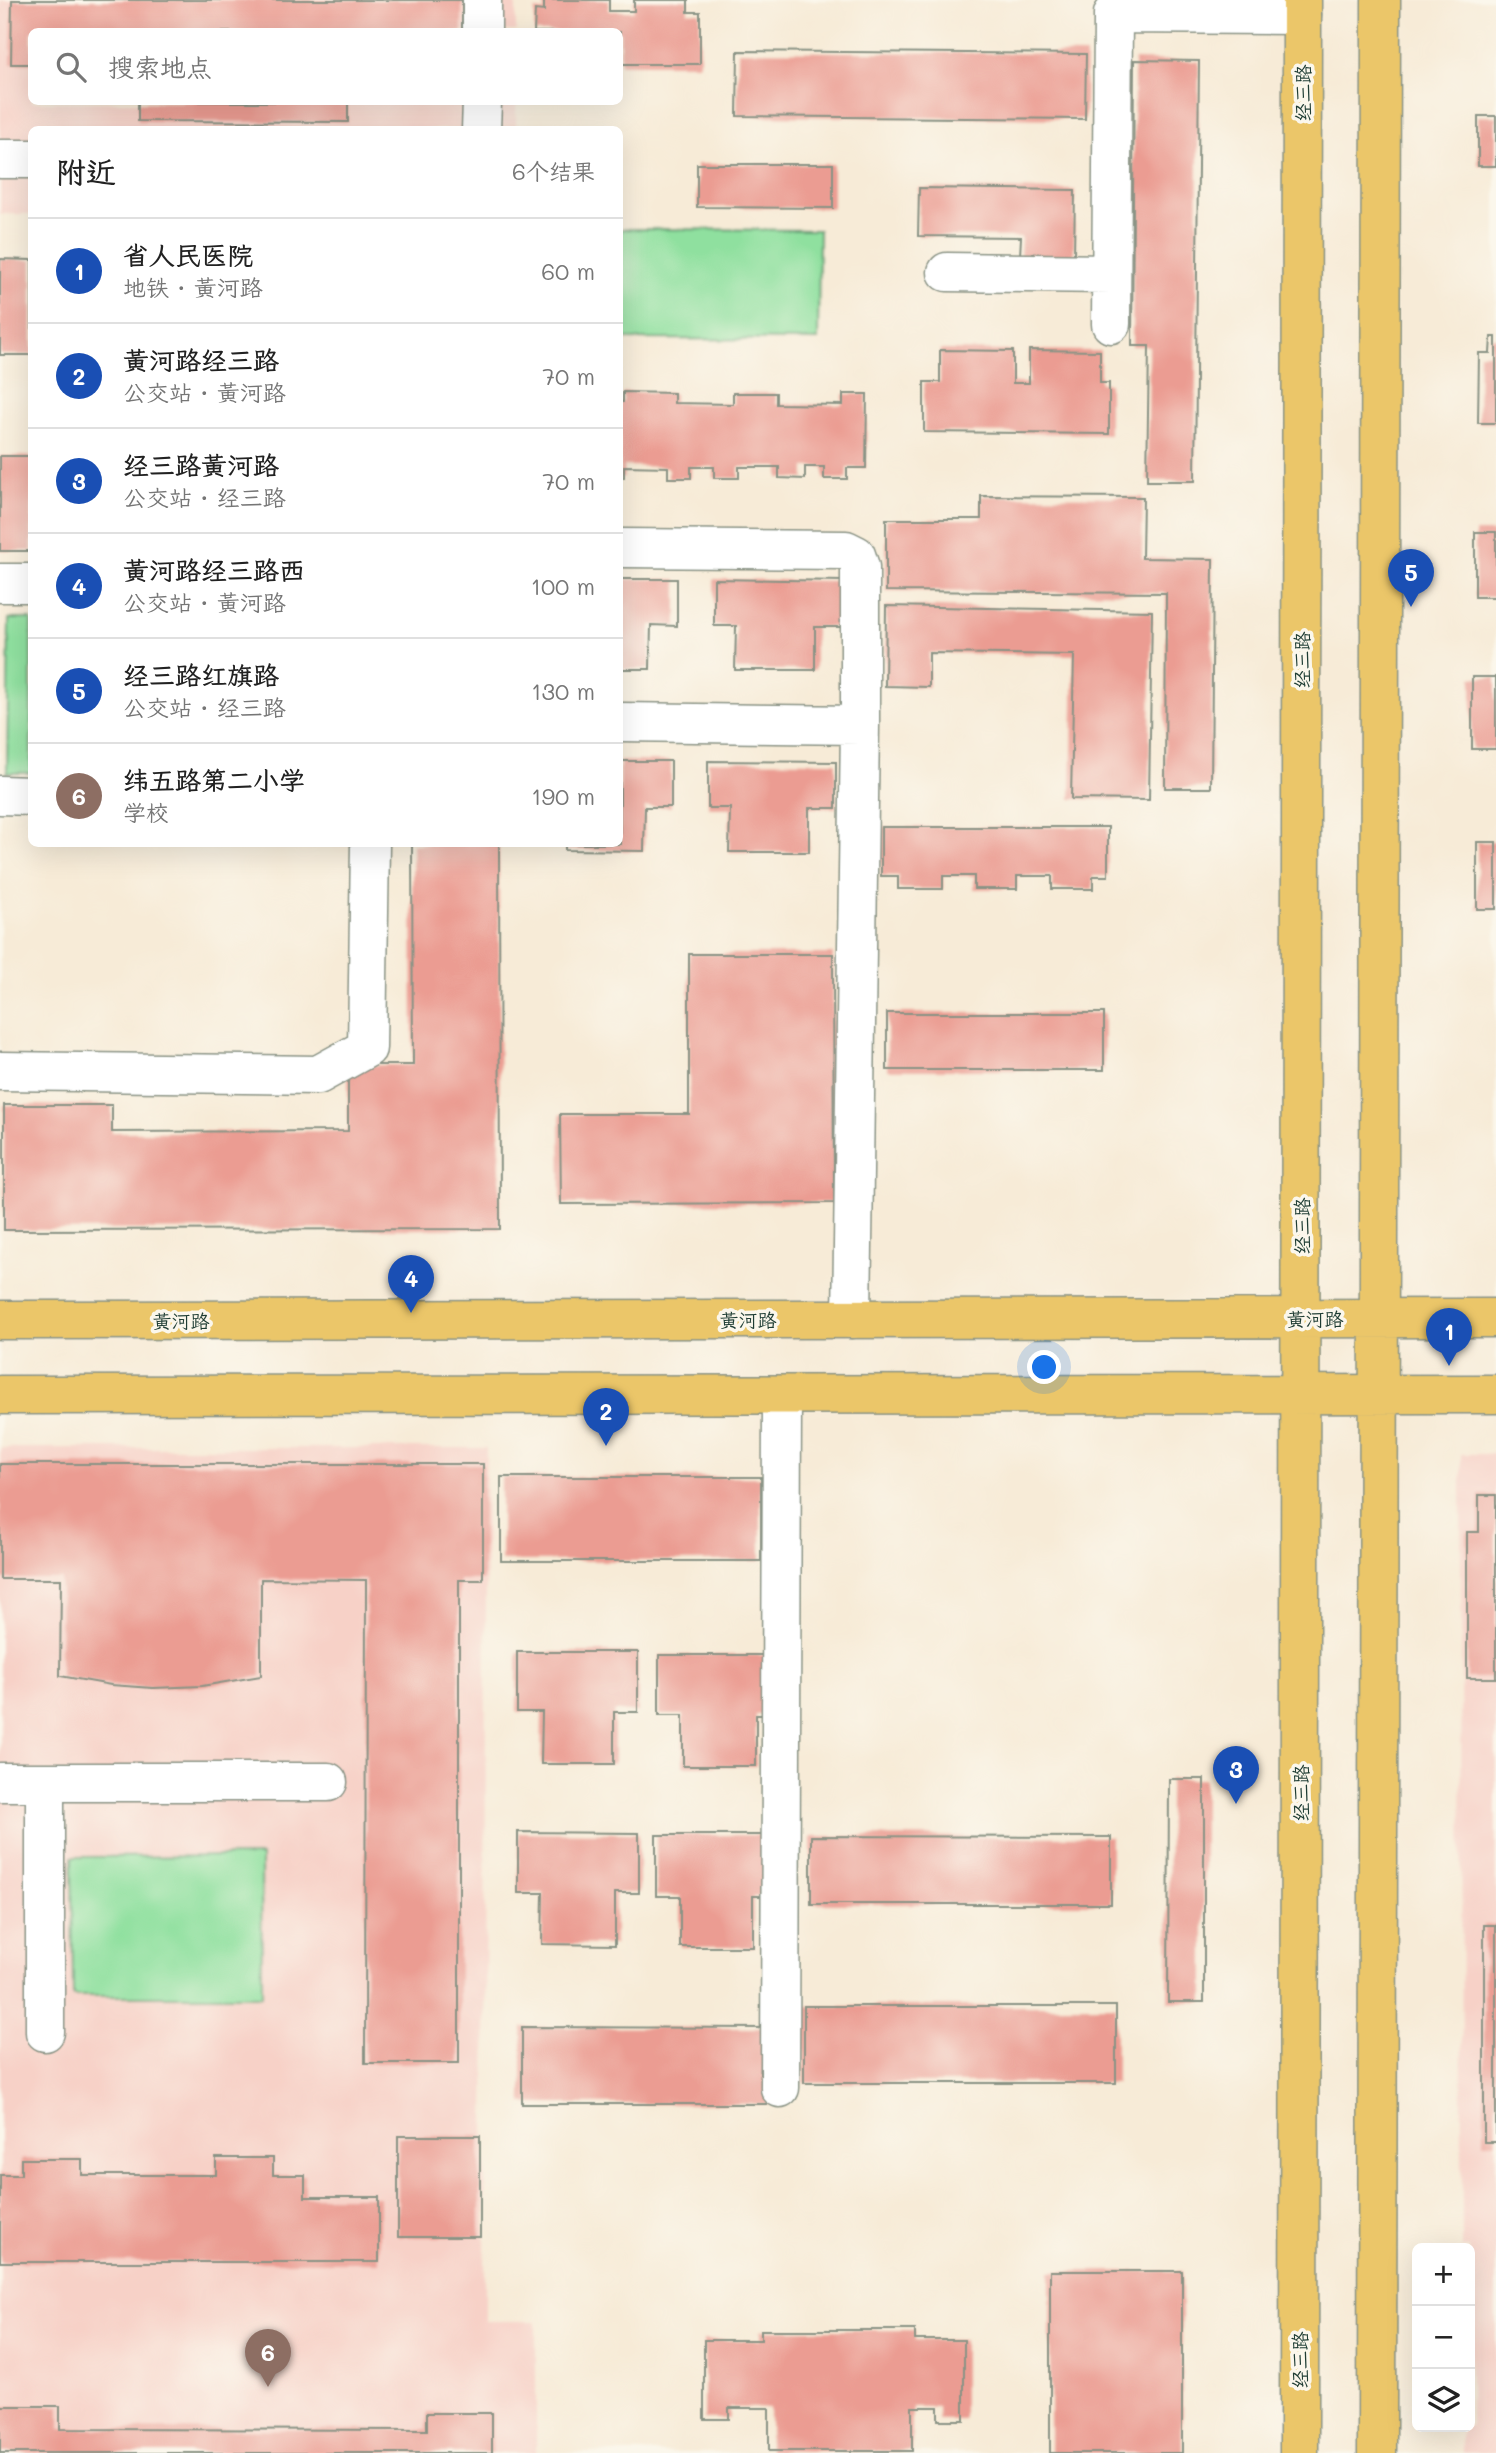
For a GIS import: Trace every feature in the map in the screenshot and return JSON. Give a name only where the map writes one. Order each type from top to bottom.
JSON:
[{"type":"main road","points":[[1377,2453],[1381,0]]},
{"type":"main road","name":"经三路","points":[[1299,2453],[1302,8]]},
{"type":"main road","name":"黄河路","points":[[0,1320],[1496,1318]]},
{"type":"main road","points":[[0,1395],[1496,1394]]},
{"type":"lane","points":[[482,0],[482,28]]},
{"type":"lane","points":[[1111,324],[1113,14],[1172,7],[1302,8]]},
{"type":"lane","points":[[481,105],[481,126]]},
{"type":"lane","points":[[0,159],[28,159]]},
{"type":"lane","points":[[947,272],[1111,274]]},
{"type":"lane","points":[[623,548],[846,550],[856,555],[860,567],[852,1319]]},
{"type":"lane","points":[[0,583],[28,583]]},
{"type":"lane","points":[[623,722],[860,725]]},
{"type":"lane","points":[[0,795],[28,796]]},
{"type":"lane","points":[[0,1071],[318,1075],[367,1048],[370,847]]},
{"type":"lane","points":[[780,2088],[782,1395]]},
{"type":"lane","points":[[0,1782],[328,1782]]},
{"type":"lane","points":[[45,1782],[45,2032]]},
{"type":"shaded area","points":[[0,0],[516,0],[516,28],[28,28],[28,105],[516,105],[516,126],[28,126],[28,214],[0,214]]},
{"type":"shaded area","points":[[0,1448],[486,1448],[485,2321],[536,2321],[536,2453],[0,2453]]},
{"type":"shaded area","points":[[1461,1454],[1496,1454],[1496,2453],[1462,2453],[1462,2432],[1475,2432],[1475,2243],[1462,2243]]},
{"type":"green space","points":[[623,229],[819,230],[818,340],[623,339]]},
{"type":"green space","points":[[9,619],[28,619],[28,773],[7,773]]},
{"type":"green space","points":[[261,1856],[262,1996],[73,1996],[72,1857]]},
{"type":"building","points":[[12,0],[462,0],[462,28],[28,28],[28,64],[11,64]]},
{"type":"building","points":[[544,0],[609,0],[609,11],[634,11],[634,0],[688,0],[688,12],[700,12],[700,64],[623,64],[623,28],[534,28],[535,10],[544,11]]},
{"type":"building","points":[[738,51],[1086,54],[1085,119],[737,116]]},
{"type":"building","points":[[1134,60],[1199,61],[1195,481],[1147,481],[1149,346],[1132,346]]},
{"type":"building","points":[[138,105],[348,105],[348,122],[138,121]]},
{"type":"building","points":[[1478,116],[1496,116],[1496,166],[1478,166]]},
{"type":"building","points":[[697,164],[833,164],[833,208],[697,207]]},
{"type":"building","points":[[919,188],[1075,190],[1074,256],[1020,256],[1021,237],[918,236]]},
{"type":"building","points":[[0,259],[28,260],[28,355],[0,355]]},
{"type":"building","points":[[1491,337],[1496,337],[1496,423],[1478,423],[1479,353],[1490,353]]},
{"type":"building","points":[[940,350],[1013,351],[1013,383],[1029,383],[1029,350],[1100,351],[1100,383],[1109,383],[1109,434],[924,432],[924,382],[940,382]]},
{"type":"building","points":[[623,392],[674,393],[674,403],[733,404],[733,393],[776,393],[776,404],[843,405],[843,394],[867,394],[866,468],[847,468],[847,479],[824,479],[824,467],[805,467],[805,479],[779,478],[779,467],[739,467],[739,478],[714,478],[714,467],[691,467],[691,478],[668,478],[668,467],[624,466],[623,478]]},
{"type":"building","points":[[0,456],[28,456],[28,551],[0,551]]},
{"type":"building","points":[[981,496],[1143,497],[1142,558],[1213,559],[1211,788],[1165,788],[1166,593],[886,591],[886,519],[981,519]]},
{"type":"building","points":[[1475,532],[1496,532],[1496,597],[1475,597]]},
{"type":"building","points":[[623,579],[677,579],[677,626],[651,625],[650,669],[623,669]]},
{"type":"building","points":[[714,579],[843,581],[842,627],[815,627],[815,670],[735,670],[736,626],[714,626]]},
{"type":"building","points":[[886,606],[1152,611],[1149,800],[1071,799],[1074,655],[929,653],[929,687],[885,686]]},
{"type":"building","points":[[1472,677],[1496,677],[1496,749],[1472,749]]},
{"type":"building","points":[[623,761],[671,761],[671,807],[645,807],[644,851],[565,850],[565,847],[623,847]]},
{"type":"building","points":[[708,761],[836,762],[836,808],[809,808],[809,852],[729,852],[730,808],[708,808]]},
{"type":"building","points":[[881,827],[1108,827],[1108,876],[1093,876],[1093,889],[1052,889],[1052,876],[1017,876],[1017,889],[974,889],[974,876],[943,876],[943,889],[898,889],[898,876],[881,876]]},
{"type":"building","points":[[1477,842],[1496,842],[1496,909],[1477,909]]},
{"type":"building","points":[[412,847],[499,847],[500,1229],[4,1230],[4,1105],[112,1105],[112,1132],[348,1131],[348,1065],[413,1065]]},
{"type":"building","points":[[689,954],[833,954],[834,1203],[561,1204],[560,1114],[689,1114]]},
{"type":"building","points":[[887,1013],[1104,1013],[1104,1070],[887,1070]]},
{"type":"building","points":[[0,1464],[483,1464],[483,1580],[459,1580],[459,2063],[365,2063],[366,1580],[261,1579],[261,1676],[202,1686],[153,1688],[111,1685],[60,1676],[61,1579],[0,1579]]},
{"type":"building","points":[[501,1477],[761,1477],[761,1561],[501,1561]]},
{"type":"building","points":[[1479,1495],[1496,1495],[1496,1678],[1467,1678],[1467,1532],[1479,1532]]},
{"type":"building","points":[[517,1652],[638,1652],[638,1712],[614,1712],[614,1764],[541,1764],[542,1712],[517,1712]]},
{"type":"building","points":[[659,1655],[780,1655],[780,1715],[756,1715],[756,1766],[683,1766],[683,1715],[659,1715]]},
{"type":"building","points":[[1169,1779],[1204,1779],[1204,2002],[1168,2002]]},
{"type":"building","points":[[518,1832],[639,1833],[639,1893],[615,1893],[615,1945],[542,1944],[543,1893],[518,1893]]},
{"type":"building","points":[[656,1835],[777,1835],[777,1896],[753,1896],[753,1947],[680,1947],[680,1896],[656,1896]]},
{"type":"building","points":[[811,1836],[1111,1837],[1111,1904],[811,1904]]},
{"type":"building","points":[[1484,1925],[1496,1925],[1496,2142],[1484,2142]]},
{"type":"building","points":[[804,2006],[1116,2006],[1116,2083],[804,2083]]},
{"type":"building","points":[[522,2027],[775,2028],[775,2104],[522,2104]]},
{"type":"building","points":[[398,2136],[480,2136],[480,2237],[398,2237]]},
{"type":"building","points":[[216,2158],[273,2158],[273,2175],[305,2175],[305,2197],[379,2197],[379,2262],[0,2262],[0,2175],[21,2175],[21,2159],[82,2159],[82,2175],[216,2175]]},
{"type":"building","points":[[1050,2271],[1182,2271],[1182,2453],[1050,2453]]},
{"type":"building","points":[[761,2330],[915,2330],[915,2340],[964,2340],[964,2420],[938,2420],[938,2407],[912,2407],[912,2451],[769,2451],[769,2408],[729,2408],[729,2419],[704,2419],[704,2340],[761,2340]]},
{"type":"building","points":[[0,2406],[60,2406],[60,2429],[427,2430],[427,2413],[492,2413],[492,2453],[0,2453]]},
{"type":"place","name":"经三路红旗路","points":[[1411,607]]},
{"type":"place","name":"黄河路经三路西","points":[[411,1313]]},
{"type":"place","name":"省人民医院","points":[[1449,1366]]},
{"type":"place","name":"黄河路经三路","points":[[606,1446]]},
{"type":"place","name":"经三路黄河路","points":[[1236,1804]]},
{"type":"place","name":"纬五路第二小学","points":[[268,2387]]}]
